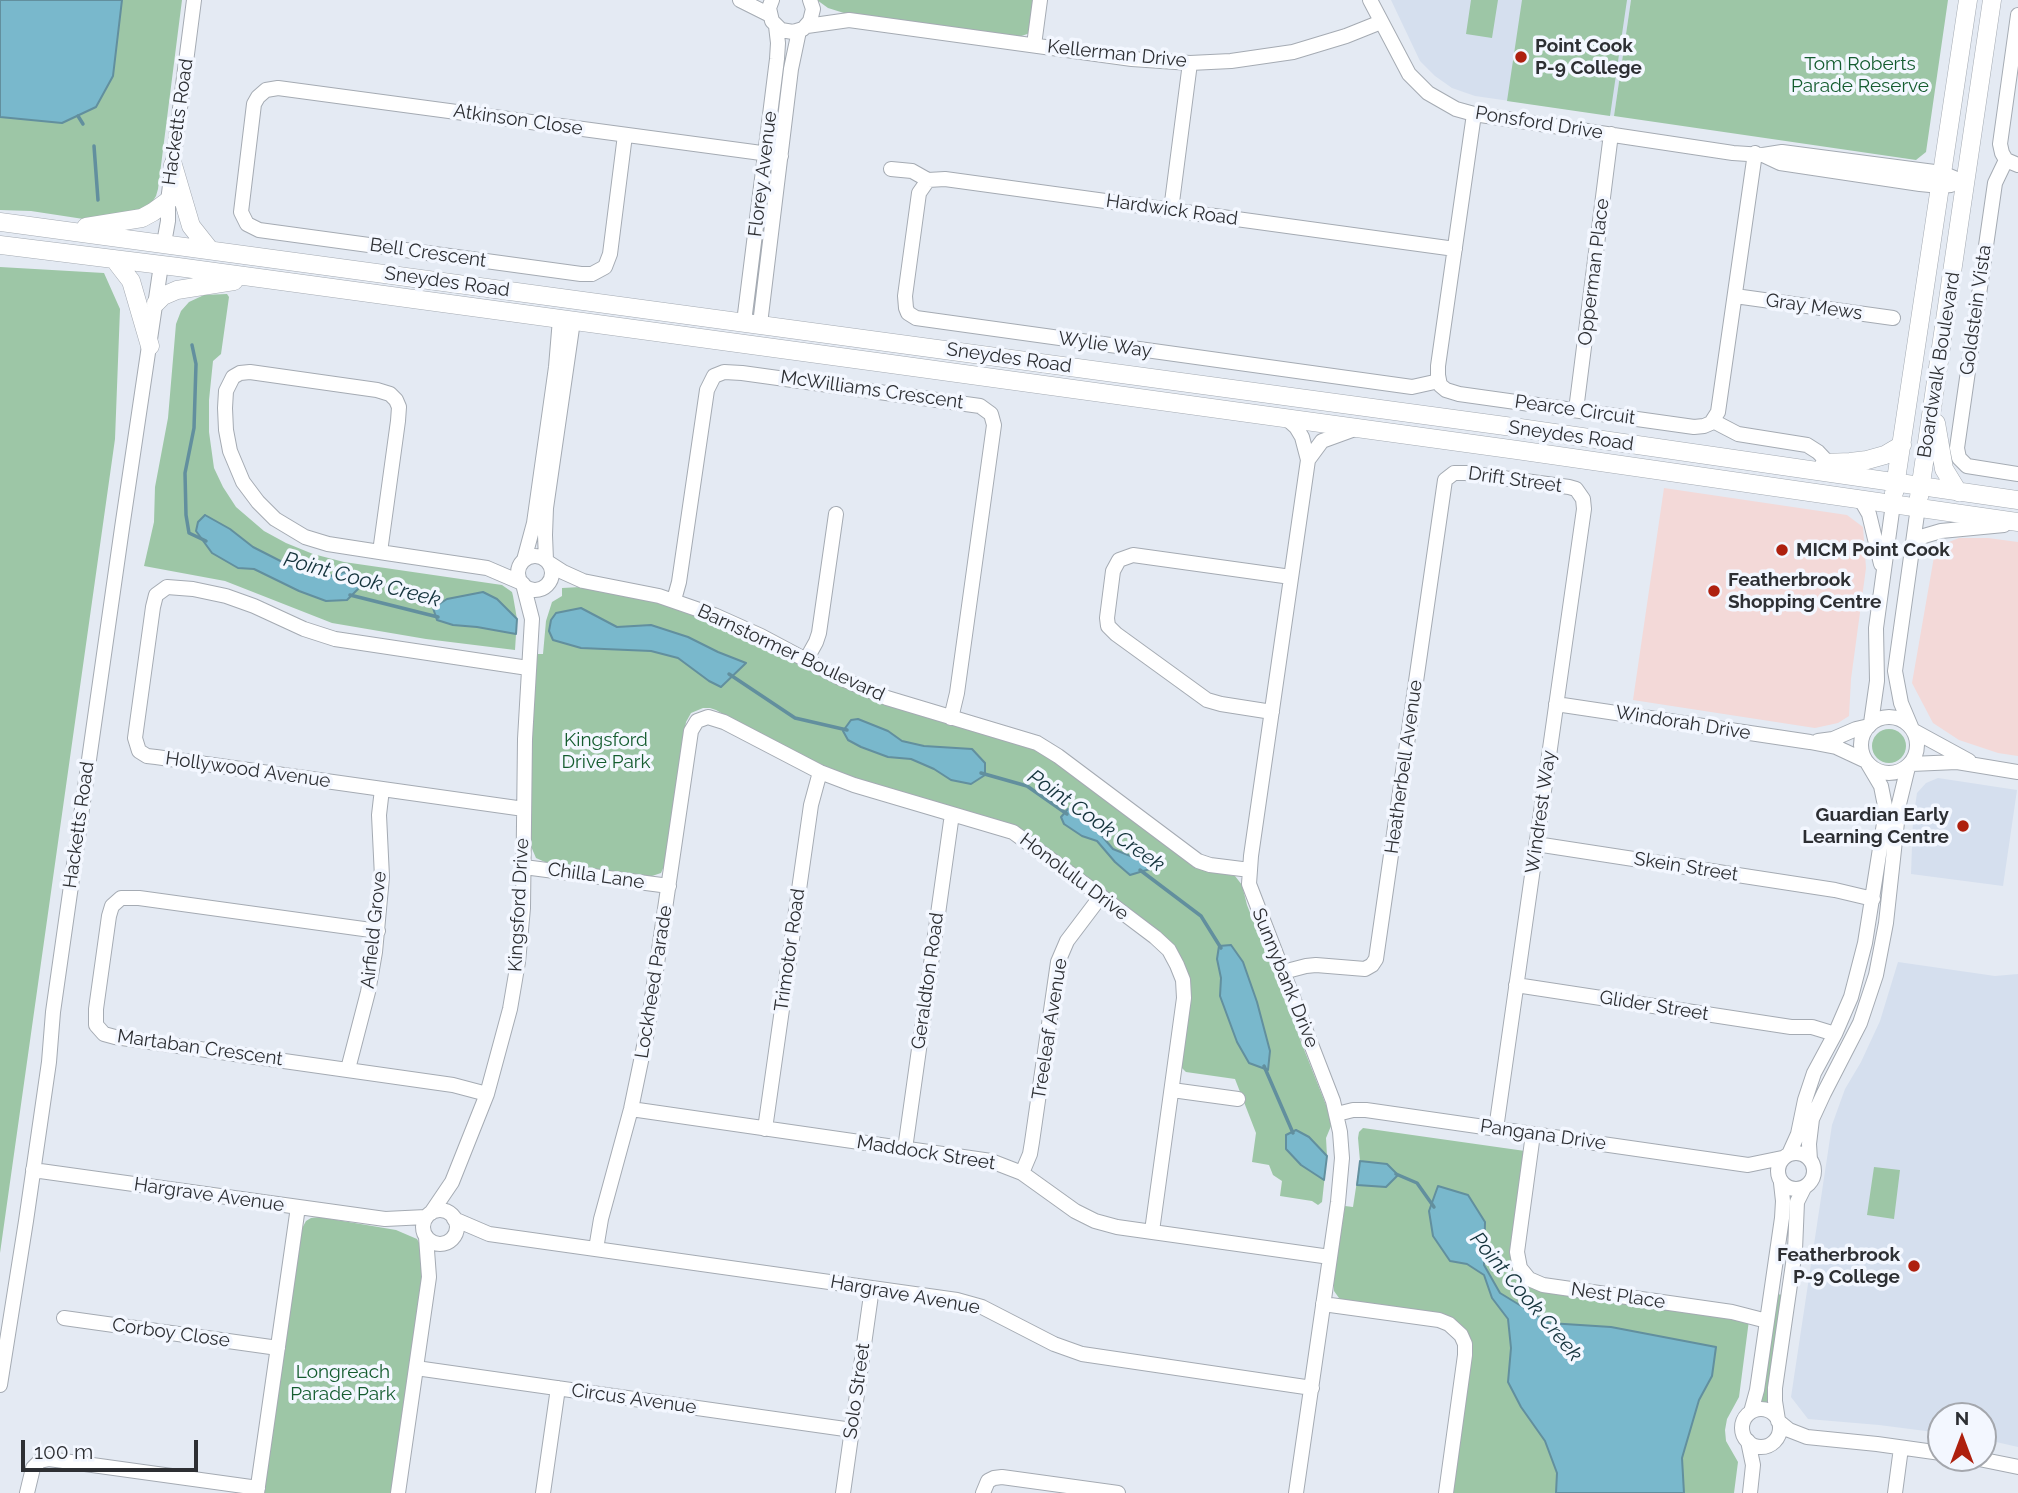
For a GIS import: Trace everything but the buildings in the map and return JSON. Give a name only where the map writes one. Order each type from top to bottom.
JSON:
[{"type":"main road","name":"Boardwalk Boulevard","points":[[1893,504],[1968,0]]},
{"type":"main road","name":"Boardwalk Boulevard","points":[[1918,507],[1992,0]]},
{"type":"main road","points":[[173,165],[191,226],[210,250]]},
{"type":"main road","points":[[59,230],[142,218],[168,201]]},
{"type":"main road","name":"Sneydes Road","points":[[0,222],[1620,443],[1755,461],[1834,468]]},
{"type":"main road","points":[[161,265],[164,243]]},
{"type":"main road","name":"Sneydes Road","points":[[0,245],[1286,418],[2018,523]]},
{"type":"main road","points":[[114,259],[131,281],[150,346]]},
{"type":"main road","points":[[156,303],[163,296],[177,290],[255,278]]},
{"type":"main road","points":[[567,320],[569,299]]},
{"type":"main road","points":[[750,345],[752,323]]},
{"type":"main road","points":[[1933,402],[1944,469],[1958,492]]},
{"type":"main road","points":[[1620,443],[1664,455],[1680,473]]},
{"type":"main road","points":[[1834,468],[1885,455],[1902,445]]},
{"type":"main road","points":[[1834,468],[1896,482],[2018,500]]},
{"type":"street","name":"Hacketts Road","points":[[164,243],[194,0]]},
{"type":"street","points":[[740,0],[786,32],[803,28]]},
{"type":"street","name":"Florey Avenue","points":[[752,323],[765,154],[777,51],[769,8],[772,0]]},
{"type":"street","points":[[1034,46],[1040,0]]},
{"type":"street","name":"Ponsford Drive","points":[[1370,0],[1404,66],[1420,87],[1447,105],[1474,114],[1733,153],[1759,154],[1780,163],[1965,183]]},
{"type":"street","name":"Florey Avenue","points":[[752,323],[781,156],[791,69],[803,28],[812,15],[811,2]]},
{"type":"street","name":"Kellerman Drive","points":[[811,2],[849,20],[1132,59],[1190,63],[1249,60],[1293,52],[1381,22]]},
{"type":"street","name":"Kellerman Drive","points":[[803,28],[849,20]]},
{"type":"street","points":[[2012,162],[2001,149],[2000,137],[2018,21]]},
{"type":"street","points":[[1171,210],[1190,63]]},
{"type":"street","name":"Atkinson Close","points":[[258,97],[267,90],[278,88],[781,156]]},
{"type":"street","name":"Bell Crescent","points":[[258,97],[254,104],[241,206],[242,215],[251,227],[581,274],[597,272],[605,267],[609,258],[625,135]]},
{"type":"street","points":[[1439,382],[1438,366],[1474,114]]},
{"type":"street","name":"Opperman Place","points":[[1576,410],[1611,134]]},
{"type":"street","points":[[1759,154],[1718,412],[1713,421],[1738,433],[1807,445],[1834,468]]},
{"type":"street","name":"Goldstein Vista","points":[[2012,162],[1995,183],[1957,452],[1962,462],[1973,467],[2018,474]]},
{"type":"street","name":"Hardwick Road","points":[[891,169],[912,171],[928,180],[945,179],[1455,249]]},
{"type":"street","name":"Wylie Way","points":[[928,180],[919,193],[905,296],[908,313],[916,318],[1412,387],[1439,382]]},
{"type":"street","name":"Hacketts Road","points":[[0,1385],[49,1062],[53,1012],[121,528],[161,265]]},
{"type":"street","name":"Gray Mews","points":[[1735,296],[1893,318]]},
{"type":"street","points":[[522,584],[518,572],[524,561],[534,523],[556,366],[567,320]]},
{"type":"street","points":[[380,552],[398,421],[399,407],[396,400],[390,394],[377,390],[250,372],[240,373],[230,380],[226,391],[226,430],[233,461],[243,482],[275,519],[305,537],[328,544],[380,552],[487,568],[531,589],[546,586],[552,574],[545,535],[567,320]]},
{"type":"street","name":"McWilliams Crescent","points":[[674,600],[679,582],[706,390],[714,376],[724,372],[743,373],[980,405],[991,414],[994,425],[957,694],[951,718]]},
{"type":"street","name":"Pearce Circuit","points":[[1439,382],[1446,390],[1459,394],[1694,427],[1713,421]]},
{"type":"street","name":"Sunnybank Drive","points":[[1286,418],[1296,427],[1302,438],[1308,460],[1249,884],[1337,1114],[1342,1147],[1330,1257],[1296,1493]]},
{"type":"street","points":[[1308,460],[1325,439],[1357,428]]},
{"type":"street","name":"Drift Street","points":[[1448,477],[1459,472],[1490,476],[1569,487],[1576,489],[1581,495]]},
{"type":"street","name":"Heatherbell Avenue","points":[[1283,972],[1316,965],[1365,969],[1372,965],[1376,958],[1444,486],[1448,477]]},
{"type":"street","name":"Windrest Way","points":[[1496,1129],[1584,509],[1581,495]]},
{"type":"street","points":[[1857,499],[1864,505],[1871,522],[1883,576]]},
{"type":"street","name":"Boardwalk Boulevard","points":[[1870,724],[1877,681],[1876,628],[1893,504]]},
{"type":"street","name":"Boardwalk Boulevard","points":[[1913,730],[1900,703],[1895,671],[1918,507]]},
{"type":"street","points":[[806,660],[819,633],[835,513]]},
{"type":"street","points":[[1913,541],[1941,531],[2018,523]]},
{"type":"street","points":[[1272,712],[1207,700],[1115,634],[1108,626],[1107,618],[1111,581],[1116,563],[1125,556],[1133,555],[1291,577]]},
{"type":"street","points":[[487,568],[537,556],[548,562]]},
{"type":"street","name":"Barnstormer Boulevard","points":[[548,562],[583,581],[674,600],[739,625],[871,692],[1037,743],[1198,861],[1250,870]]},
{"type":"street","name":"Barnstormer Boulevard","points":[[546,586],[583,581]]},
{"type":"street","name":"Kingsford Drive","points":[[429,1215],[452,1182],[487,1094],[510,1009],[518,962],[523,908],[528,668],[532,619],[522,584]]},
{"type":"street","name":"Kingsford Drive","points":[[532,619],[546,586]]},
{"type":"street","name":"Hollywood Avenue","points":[[524,809],[148,756],[139,751],[135,743],[135,732],[153,607],[159,592],[166,587],[226,596],[304,629],[343,640],[528,668]]},
{"type":"street","name":"Windorah Drive","points":[[1556,704],[1810,742],[1836,747],[1867,763]]},
{"type":"street","name":"Honolulu Drive","points":[[704,718],[716,718],[820,772],[874,792],[1019,835],[1163,944],[1173,958],[1184,988],[1152,1231]]},
{"type":"street","name":"Lockheed Parade","points":[[596,1249],[601,1219],[631,1110],[647,1032],[691,731],[697,721],[704,718]]},
{"type":"street","points":[[1751,1412],[1757,1391],[1782,1218],[1783,1200],[1777,1169],[1798,1135],[1809,1088],[1851,997],[1860,966],[1873,895],[1885,806],[1881,786],[1862,752],[1863,734],[1870,724],[1879,719],[1897,718],[1973,764]]},
{"type":"street","name":"Windorah Drive","points":[[1810,742],[1833,739],[1870,724]]},
{"type":"street","points":[[1810,1160],[1812,1119],[1860,1023],[1876,975],[1886,923],[1899,804],[1909,765],[1917,748],[1913,730]]},
{"type":"street","points":[[1867,763],[1883,773],[1892,774],[1909,765],[1946,761],[2018,772]]},
{"type":"street","name":"Trimotor Road","points":[[765,1129],[811,805],[820,772]]},
{"type":"street","name":"Airfield Grove","points":[[348,1069],[368,992],[378,931],[382,877],[379,815],[382,789]]},
{"type":"street","name":"Geraldton Road","points":[[905,1149],[952,814]]},
{"type":"street","name":"Skein Street","points":[[1536,844],[1873,895]]},
{"type":"street","name":"Chilla Lane","points":[[524,867],[669,886]]},
{"type":"street","name":"Treeleaf Avenue","points":[[1022,1172],[1030,1154],[1058,962],[1067,941],[1101,896]]},
{"type":"street","name":"Martaban Crescent","points":[[378,931],[130,897],[117,900],[110,910],[95,1016],[98,1028],[104,1034],[114,1037],[461,1086],[487,1094]]},
{"type":"street","name":"Glider Street","points":[[1516,985],[1791,1027],[1812,1027],[1833,1038]]},
{"type":"street","points":[[1172,1090],[1238,1099]]},
{"type":"street","name":"Maddock Street","points":[[631,1110],[991,1161],[1022,1172],[1084,1217],[1105,1224],[1330,1257]]},
{"type":"street","name":"Pangana Drive","points":[[1337,1114],[1366,1110],[1748,1165],[1780,1182]]},
{"type":"street","name":"Nest Place","points":[[1533,1134],[1517,1252],[1523,1274],[1543,1285],[1767,1317]]},
{"type":"street","points":[[1753,1473],[1779,1433],[1775,1388],[1795,1250],[1797,1202],[1814,1176],[1810,1160],[1801,1154],[1786,1156]]},
{"type":"street","name":"Pangana Drive","points":[[1748,1165],[1786,1156]]},
{"type":"street","name":"Hargrave Avenue","points":[[33,1170],[385,1219],[429,1215]]},
{"type":"street","name":"Kingsford Drive","points":[[452,1182],[454,1218]]},
{"type":"street","points":[[1780,1182],[1791,1189],[1804,1188]]},
{"type":"street","points":[[27,1493],[33,1468],[40,1461],[49,1459],[257,1490],[298,1207]]},
{"type":"street","points":[[398,1493],[429,1277],[423,1226],[429,1215],[443,1211],[454,1218],[456,1230],[442,1248],[429,1277]]},
{"type":"street","name":"Hargrave Avenue","points":[[454,1218],[489,1234],[957,1300],[982,1307],[1054,1344],[1082,1354],[1312,1388]]},
{"type":"street","name":"Hargrave Avenue","points":[[385,1219],[426,1237]]},
{"type":"street","name":"Hargrave Avenue","points":[[449,1241],[489,1234]]},
{"type":"street","points":[[426,1237],[436,1244],[449,1241]]},
{"type":"street","name":"Solo Street","points":[[843,1493],[872,1288]]},
{"type":"street","points":[[1323,1304],[1439,1320],[1449,1324],[1461,1335],[1465,1344],[1465,1355],[1446,1493]]},
{"type":"street","name":"Corboy Close","points":[[64,1318],[278,1348]]},
{"type":"street","name":"Circus Avenue","points":[[416,1368],[852,1430]]},
{"type":"street","points":[[543,1493],[558,1388]]},
{"type":"street","points":[[1750,1493],[1753,1473],[1748,1441],[1742,1432],[1742,1426],[1746,1416],[1763,1409],[1769,1411],[1789,1430],[1807,1437],[1927,1451]]},
{"type":"street","points":[[1748,1441],[1759,1447],[1807,1437]]},
{"type":"street","points":[[1895,1493],[1902,1448]]},
{"type":"street","points":[[1997,1463],[2018,1468]]},
{"type":"street","points":[[985,1487],[994,1478],[1009,1477],[1118,1493]]},
{"type":"shaded area","name":"Point Cook P-9 College","points":[[1391,0],[1631,0],[1614,116],[1475,96],[1452,88],[1420,61]]},
{"type":"shaded area","name":"Featherbrook Shopping Centre","points":[[1664,488],[1847,515],[1863,527],[1866,568],[1851,679],[1849,716],[1838,723],[1815,728],[1633,700]]},
{"type":"shaded area","points":[[1959,538],[2018,542],[2018,756],[1998,753],[1959,740],[1933,723],[1912,683],[1935,551]]},
{"type":"shaded area","name":"Guardian Early Learning Centre","points":[[1938,778],[2017,790],[2003,886],[1911,874],[1917,793],[1926,783]]},
{"type":"shaded area","name":"Featherbrook P-9 College","points":[[1898,962],[1995,976],[2018,974],[2018,1447],[1997,1442],[1997,1402],[1927,1402],[1927,1431],[1808,1419],[1791,1397],[1832,1125],[1845,1089],[1880,1021]]},
{"type":"green space","points":[[0,0],[182,0],[158,189],[148,209],[90,220],[31,211],[0,210]]},
{"type":"green space","points":[[817,0],[1035,0],[1030,33],[1010,40],[844,13],[828,8]]},
{"type":"green space","points":[[1471,0],[1498,0],[1492,38],[1466,34]]},
{"type":"green space","points":[[1522,0],[1627,0],[1610,116],[1507,101]]},
{"type":"green space","name":"Tom Roberts Parade Reserve","points":[[1631,0],[1948,0],[1926,152],[1916,160],[1614,116]]},
{"type":"green space","points":[[0,267],[104,273],[120,309],[115,439],[0,1253]]},
{"type":"green space","points":[[227,294],[229,297],[221,354],[213,361],[209,432],[214,468],[236,507],[264,531],[313,554],[344,562],[502,585],[512,592],[513,596],[517,619],[515,650],[426,639],[332,623],[225,581],[144,566],[154,522],[155,487],[168,418],[176,324],[181,311],[189,302],[204,295]]},
{"type":"green space","name":"Kingsford Drive Park","points":[[581,587],[654,601],[706,619],[871,699],[1031,747],[1060,765],[1195,868],[1235,876],[1242,885],[1247,905],[1328,1110],[1331,1126],[1326,1138],[1327,1156],[1322,1202],[1318,1205],[1312,1201],[1280,1196],[1282,1181],[1273,1175],[1269,1165],[1252,1162],[1256,1133],[1235,1079],[1186,1072],[1181,1067],[1189,1009],[1163,935],[1023,831],[841,774],[779,746],[716,710],[703,708],[691,713],[686,722],[666,862],[661,873],[649,877],[545,862],[536,858],[530,844],[531,742],[536,654],[543,654],[546,621],[552,602],[562,596],[562,588]]},
{"type":"green space","points":[[1889,729],[1901,734],[1906,746],[1901,758],[1889,763],[1877,758],[1872,746],[1877,734]]},
{"type":"green space","points":[[1363,1128],[1525,1151],[1511,1259],[1514,1271],[1525,1284],[1749,1320],[1739,1397],[1727,1419],[1725,1430],[1726,1441],[1738,1462],[1734,1493],[1451,1493],[1467,1333],[1454,1320],[1342,1301],[1334,1291],[1345,1206],[1353,1207],[1360,1161],[1358,1138]]},
{"type":"green space","points":[[1874,1167],[1900,1170],[1894,1219],[1867,1215]]},
{"type":"green space","name":"Longreach Parade Park","points":[[319,1217],[396,1230],[417,1239],[423,1250],[422,1282],[392,1493],[263,1493],[300,1232],[306,1221]]},
{"type":"green space","points":[[1776,1294],[1784,1295],[1770,1405],[1760,1404]]},
{"type":"water","points":[[0,0],[122,0],[113,76],[96,107],[62,123],[0,117]]},
{"type":"water","points":[[205,515],[230,529],[253,547],[302,572],[327,577],[344,572],[357,581],[359,588],[347,600],[326,601],[254,569],[238,568],[212,553],[196,531],[198,522]]},
{"type":"water","points":[[483,592],[497,599],[517,619],[516,634],[453,625],[437,620],[433,608],[447,599]]},
{"type":"water","points":[[581,608],[617,627],[651,625],[688,637],[746,663],[721,687],[678,658],[651,651],[581,648],[553,640],[549,631],[551,620],[556,613]]},
{"type":"water","points":[[858,719],[888,731],[902,741],[924,746],[972,749],[985,763],[985,775],[971,784],[951,780],[911,759],[888,757],[861,747],[848,740],[843,731],[851,720]]},
{"type":"water","points":[[1068,809],[1077,811],[1089,821],[1113,849],[1138,859],[1150,869],[1130,875],[1097,841],[1082,836],[1064,824],[1061,817]]},
{"type":"water","points":[[1231,945],[1243,962],[1257,1002],[1270,1051],[1268,1070],[1249,1063],[1237,1042],[1220,996],[1221,978],[1217,959],[1219,946]]},
{"type":"water","points":[[1296,1130],[1309,1137],[1327,1156],[1324,1180],[1301,1165],[1286,1149],[1286,1135]]},
{"type":"water","points":[[1360,1161],[1387,1164],[1398,1175],[1386,1187],[1357,1185]]},
{"type":"water","points":[[1438,1186],[1468,1195],[1485,1222],[1484,1265],[1500,1293],[1549,1323],[1611,1327],[1716,1347],[1712,1376],[1699,1400],[1682,1458],[1684,1493],[1556,1493],[1557,1473],[1545,1441],[1521,1407],[1508,1382],[1511,1348],[1508,1319],[1492,1298],[1484,1275],[1467,1264],[1450,1261],[1433,1236],[1429,1211]]},
{"type":"waterway","name":"Point Cook Creek","points":[[78,116],[83,124]]},
{"type":"waterway","name":"Point Cook Creek","points":[[94,146],[98,200]]},
{"type":"waterway","name":"Point Cook Creek","points":[[192,345],[196,364],[194,428],[185,473],[186,515],[189,533],[206,541]]},
{"type":"waterway","name":"Point Cook Creek","points":[[350,595],[438,617]]},
{"type":"waterway","name":"Point Cook Creek","points":[[729,674],[795,718],[847,730]]},
{"type":"waterway","name":"Point Cook Creek","points":[[981,773],[1027,786],[1067,814]]},
{"type":"waterway","name":"Point Cook Creek","points":[[1140,870],[1201,916],[1221,948]]},
{"type":"waterway","name":"Point Cook Creek","points":[[1264,1066],[1293,1133]]},
{"type":"waterway","name":"Point Cook Creek","points":[[1396,1174],[1417,1183],[1434,1207]]},
{"type":"place","name":"Point Cook P-9 College","points":[[1521,57]]},
{"type":"place","name":"MICM Point Cook","points":[[1782,550]]},
{"type":"place","name":"Featherbrook Shopping Centre","points":[[1714,591]]},
{"type":"place","name":"Guardian Early Learning Centre","points":[[1963,826]]},
{"type":"place","name":"Featherbrook P-9 College","points":[[1914,1266]]}]
